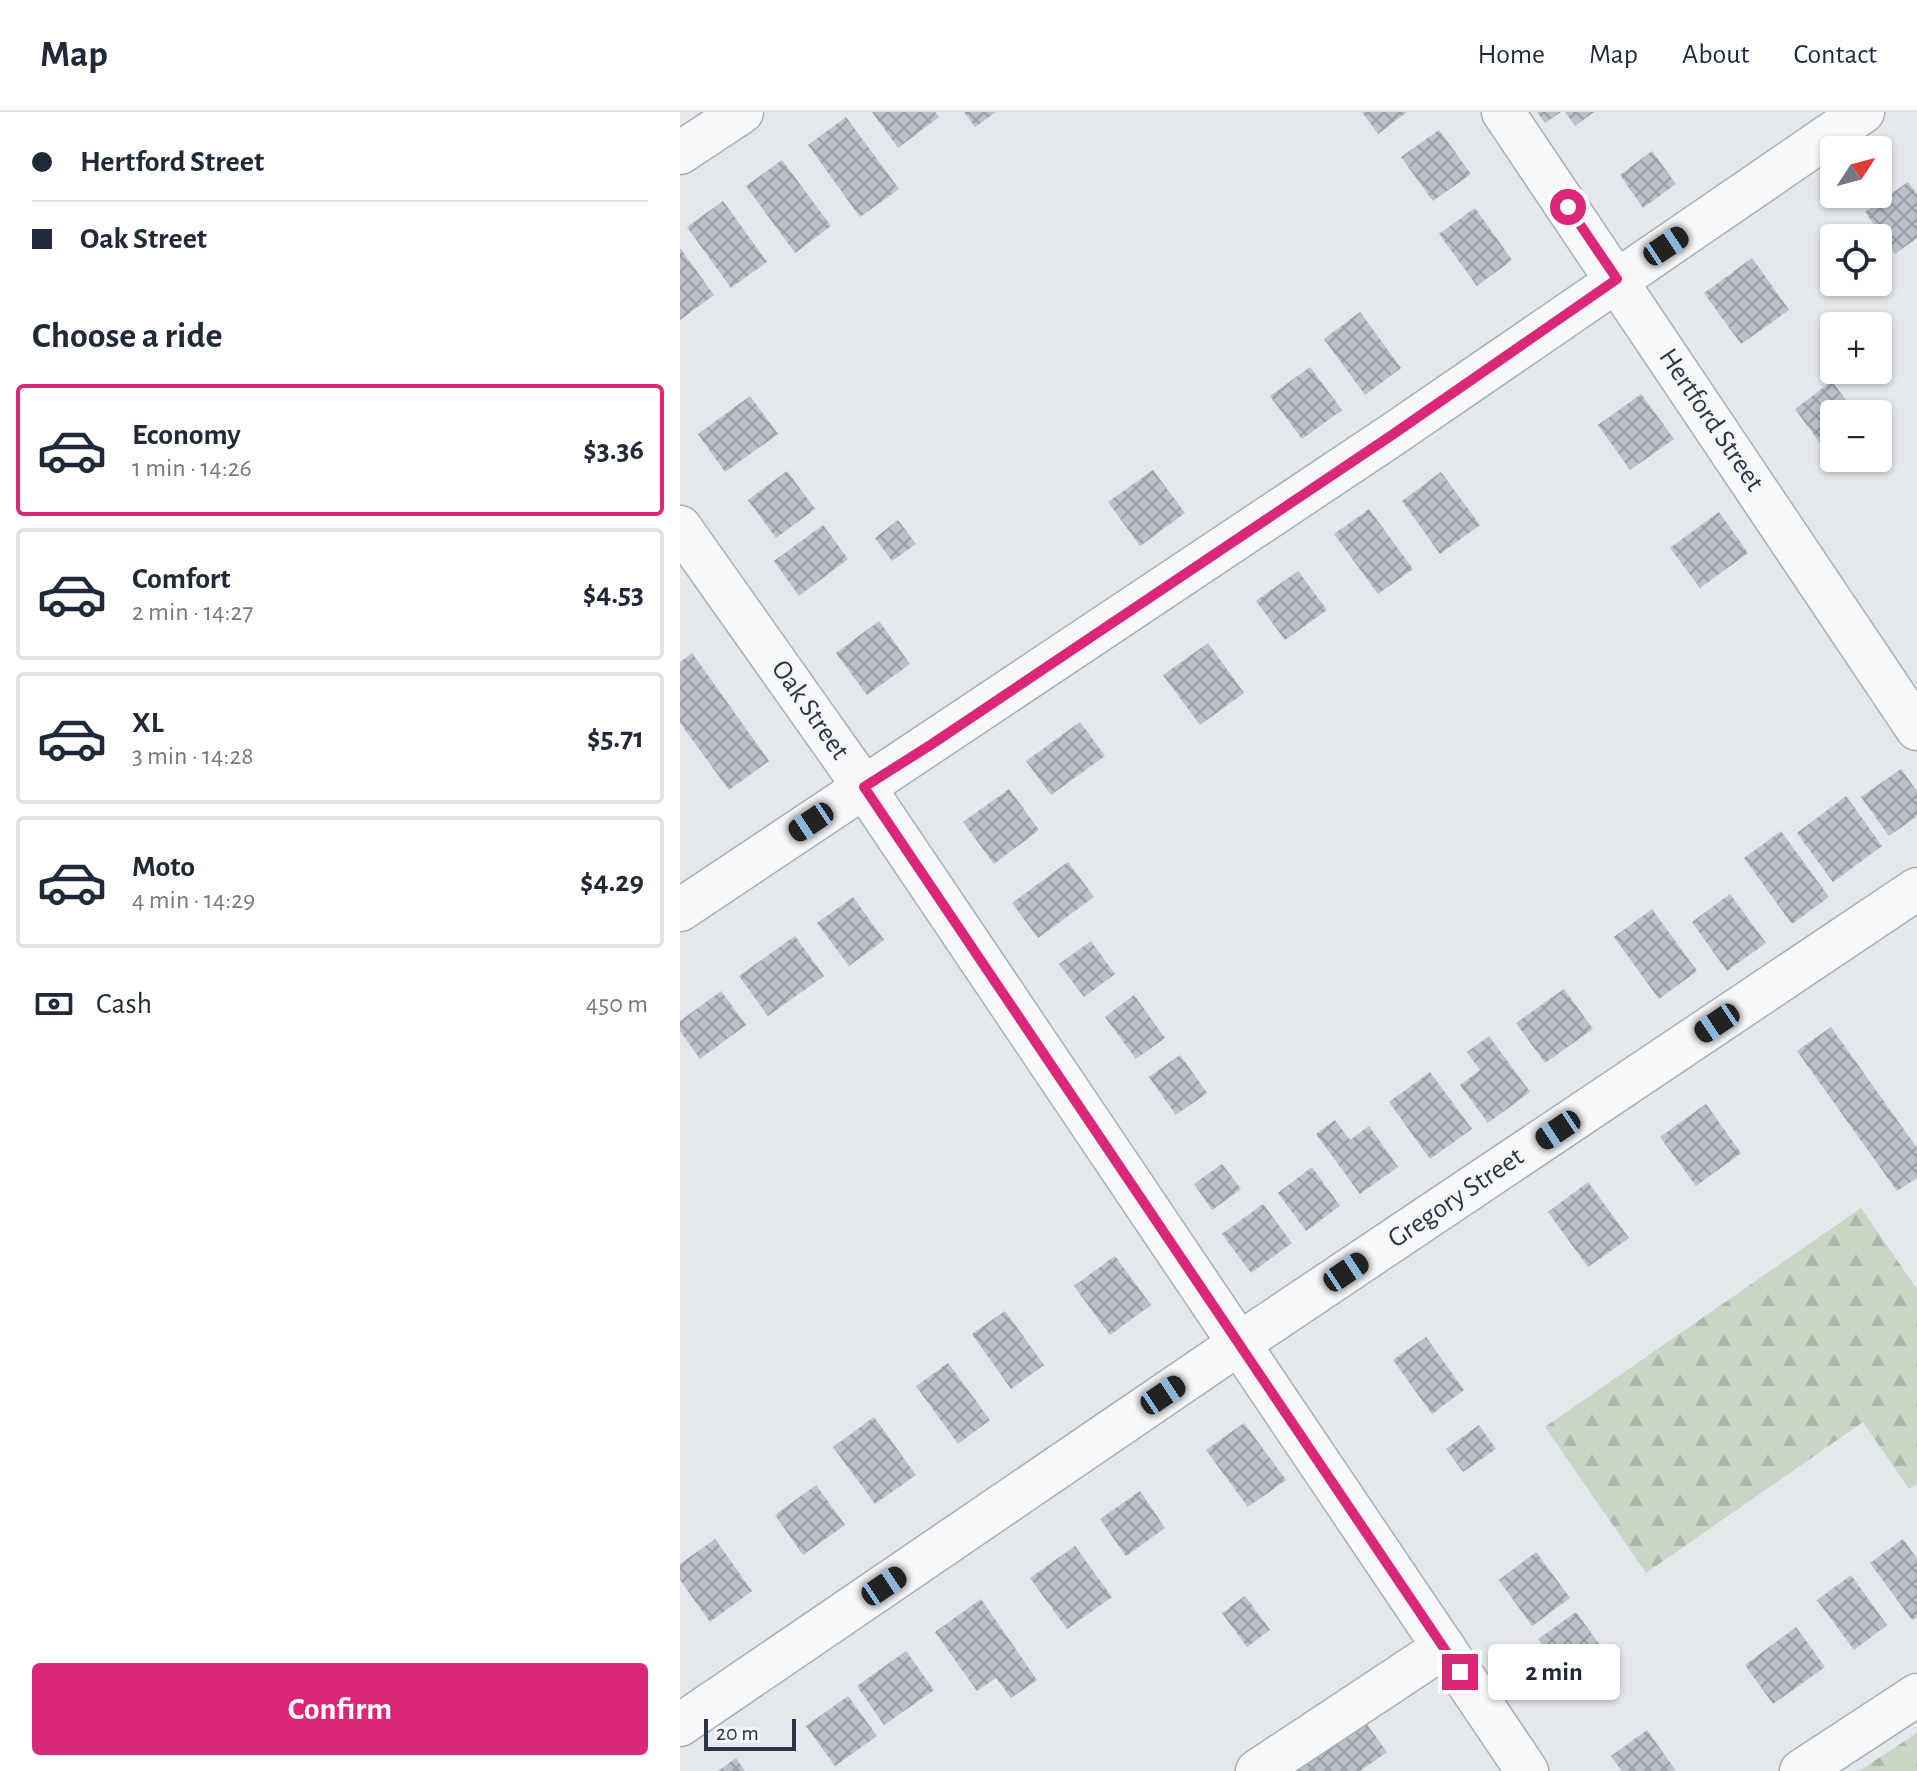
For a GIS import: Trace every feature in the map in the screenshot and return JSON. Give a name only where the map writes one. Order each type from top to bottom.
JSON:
[{"type":"street","points":[[680,153],[742,112]]},
{"type":"street","name":"Hertford Street","points":[[1503,112],[1917,729]]},
{"type":"street","points":[[680,910],[1392,435],[1863,112]]},
{"type":"street","name":"Oak Street","points":[[680,527],[864,787],[1527,1771]]},
{"type":"street","name":"Gregory Street","points":[[680,1725],[1240,1343],[1917,889]]},
{"type":"street","points":[[1257,1771],[1444,1647]]},
{"type":"street","points":[[1801,1771],[1917,1695]]},
{"type":"green space","points":[[1861,1208],[1917,1289],[1917,1484],[1909,1489],[1863,1422],[1646,1573],[1545,1427]]},
{"type":"green space","points":[[1917,1733],[1917,1771],[1859,1771]]},
{"type":"building","points":[[872,112],[935,112],[939,117],[898,148]]},
{"type":"building","points":[[964,112],[996,112],[975,127]]},
{"type":"building","points":[[1362,112],[1407,112],[1378,134]]},
{"type":"building","points":[[1537,112],[1561,112],[1545,123]]},
{"type":"building","points":[[1565,112],[1594,112],[1575,126]]},
{"type":"building","points":[[846,117],[899,189],[860,217],[808,145]]},
{"type":"building","points":[[1439,130],[1471,174],[1433,201],[1401,157]]},
{"type":"building","points":[[1652,151],[1676,184],[1643,208],[1620,175]]},
{"type":"building","points":[[782,160],[831,226],[795,253],[746,186]]},
{"type":"building","points":[[1908,182],[1917,194],[1917,238],[1895,254],[1892,250],[1892,224],[1874,224],[1865,212],[1871,208],[1892,208],[1892,193]]},
{"type":"building","points":[[723,201],[767,262],[731,288],[687,227]]},
{"type":"building","points":[[1475,208],[1512,260],[1477,286],[1439,234]]},
{"type":"building","points":[[680,248],[714,295],[680,320]]},
{"type":"building","points":[[1752,258],[1789,310],[1741,344],[1704,293]]},
{"type":"building","points":[[1360,312],[1401,368],[1365,395],[1324,339]]},
{"type":"building","points":[[1310,367],[1342,410],[1302,439],[1270,396]]},
{"type":"building","points":[[1828,384],[1834,384],[1846,400],[1820,400],[1820,443],[1795,409]]},
{"type":"building","points":[[1641,394],[1674,439],[1630,470],[1598,425]]},
{"type":"building","points":[[750,396],[778,434],[725,472],[698,434]]},
{"type":"building","points":[[1153,470],[1185,513],[1140,546],[1108,502]]},
{"type":"building","points":[[787,471],[815,509],[776,538],[748,500]]},
{"type":"building","points":[[1441,472],[1480,525],[1440,554],[1402,501]]},
{"type":"building","points":[[1369,509],[1413,569],[1378,594],[1334,534]]},
{"type":"building","points":[[1719,512],[1748,553],[1700,588],[1670,548]]},
{"type":"building","points":[[898,520],[916,544],[892,561],[875,538]]},
{"type":"building","points":[[823,525],[848,559],[799,596],[774,561]]},
{"type":"building","points":[[1298,571],[1327,610],[1285,640],[1256,601]]},
{"type":"building","points":[[879,621],[910,664],[867,695],[836,653]]},
{"type":"building","points":[[1208,643],[1244,693],[1200,725],[1163,675]]},
{"type":"building","points":[[692,653],[769,761],[729,790],[680,723],[680,662]]},
{"type":"building","points":[[1080,722],[1105,756],[1051,795],[1026,761]]},
{"type":"building","points":[[1901,769],[1917,791],[1917,816],[1889,836],[1861,797]]},
{"type":"building","points":[[1009,789],[1039,830],[994,864],[963,822]]},
{"type":"building","points":[[1846,796],[1882,846],[1833,882],[1797,833]]},
{"type":"building","points":[[1781,831],[1829,897],[1792,924],[1744,858]]},
{"type":"building","points":[[1068,862],[1094,897],[1038,938],[1012,903]]},
{"type":"building","points":[[1730,894],[1766,943],[1727,971],[1692,922]]},
{"type":"building","points":[[853,897],[884,940],[849,966],[817,923]]},
{"type":"building","points":[[1652,909],[1697,971],[1659,999],[1614,937]]},
{"type":"building","points":[[795,936],[824,976],[768,1016],[739,976]]},
{"type":"building","points":[[1091,941],[1115,974],[1084,997],[1059,964]]},
{"type":"building","points":[[1564,989],[1593,1029],[1545,1063],[1516,1023]]},
{"type":"building","points":[[721,991],[746,1025],[700,1059],[680,1031],[680,1021]]},
{"type":"building","points":[[1134,995],[1165,1038],[1136,1059],[1105,1017]]},
{"type":"building","points":[[1831,1027],[1917,1148],[1917,1178],[1897,1191],[1797,1051]]},
{"type":"building","points":[[1489,1036],[1530,1092],[1488,1123],[1460,1085],[1480,1070],[1467,1052]]},
{"type":"building","points":[[1180,1055],[1207,1093],[1176,1115],[1149,1077]]},
{"type":"building","points":[[1430,1072],[1472,1129],[1430,1159],[1389,1102]]},
{"type":"building","points":[[1706,1104],[1741,1153],[1696,1186],[1660,1137]]},
{"type":"building","points":[[1335,1120],[1350,1140],[1369,1126],[1398,1167],[1360,1194],[1316,1134]]},
{"type":"building","points":[[1222,1164],[1241,1189],[1212,1210],[1194,1184]]},
{"type":"building","points":[[1312,1167],[1340,1206],[1306,1231],[1278,1193]]},
{"type":"building","points":[[1588,1182],[1629,1238],[1588,1267],[1548,1212]]},
{"type":"building","points":[[1263,1204],[1292,1243],[1251,1273],[1222,1234]]},
{"type":"building","points":[[1115,1256],[1151,1305],[1110,1335],[1074,1286]]},
{"type":"building","points":[[1005,1311],[1044,1365],[1011,1389],[972,1334]]},
{"type":"building","points":[[1426,1337],[1464,1390],[1432,1414],[1393,1360]]},
{"type":"building","points":[[948,1363],[990,1420],[958,1444],[916,1386]]},
{"type":"building","points":[[874,1417],[916,1475],[875,1504],[833,1447]]},
{"type":"building","points":[[1244,1423],[1286,1480],[1248,1507],[1206,1450]]},
{"type":"building","points":[[1479,1425],[1496,1449],[1463,1472],[1446,1449]]},
{"type":"building","points":[[816,1485],[845,1525],[803,1555],[775,1515]]},
{"type":"building","points":[[1140,1491],[1165,1528],[1126,1556],[1100,1519]]},
{"type":"building","points":[[715,1539],[752,1591],[710,1622],[680,1580],[680,1564]]},
{"type":"building","points":[[1903,1539],[1917,1559],[1917,1617],[1912,1620],[1870,1563]]},
{"type":"building","points":[[1075,1546],[1112,1597],[1067,1629],[1030,1578]]},
{"type":"building","points":[[1536,1552],[1570,1598],[1532,1626],[1499,1580]]},
{"type":"building","points":[[1851,1575],[1887,1625],[1854,1650],[1817,1600]]},
{"type":"building","points":[[1245,1596],[1270,1630],[1247,1647],[1222,1613]]},
{"type":"building","points":[[981,1599],[1037,1680],[1011,1698],[996,1678],[977,1691],[935,1632]]},
{"type":"building","points":[[1576,1612],[1610,1659],[1572,1686],[1538,1639]]},
{"type":"building","points":[[1796,1627],[1825,1667],[1773,1704],[1745,1665]]},
{"type":"building","points":[[906,1651],[934,1690],[884,1725],[857,1686]]},
{"type":"building","points":[[848,1696],[877,1736],[835,1766],[806,1726]]},
{"type":"building","points":[[1363,1719],[1387,1752],[1360,1771],[1287,1771]]},
{"type":"building","points":[[1647,1730],[1676,1771],[1622,1771],[1611,1756]]},
{"type":"building","points":[[736,1758],[745,1771],[718,1771]]},
{"type":"route","points":[[1460,1672],[864,787],[1392,435],[1617,279],[1568,207]]}]
